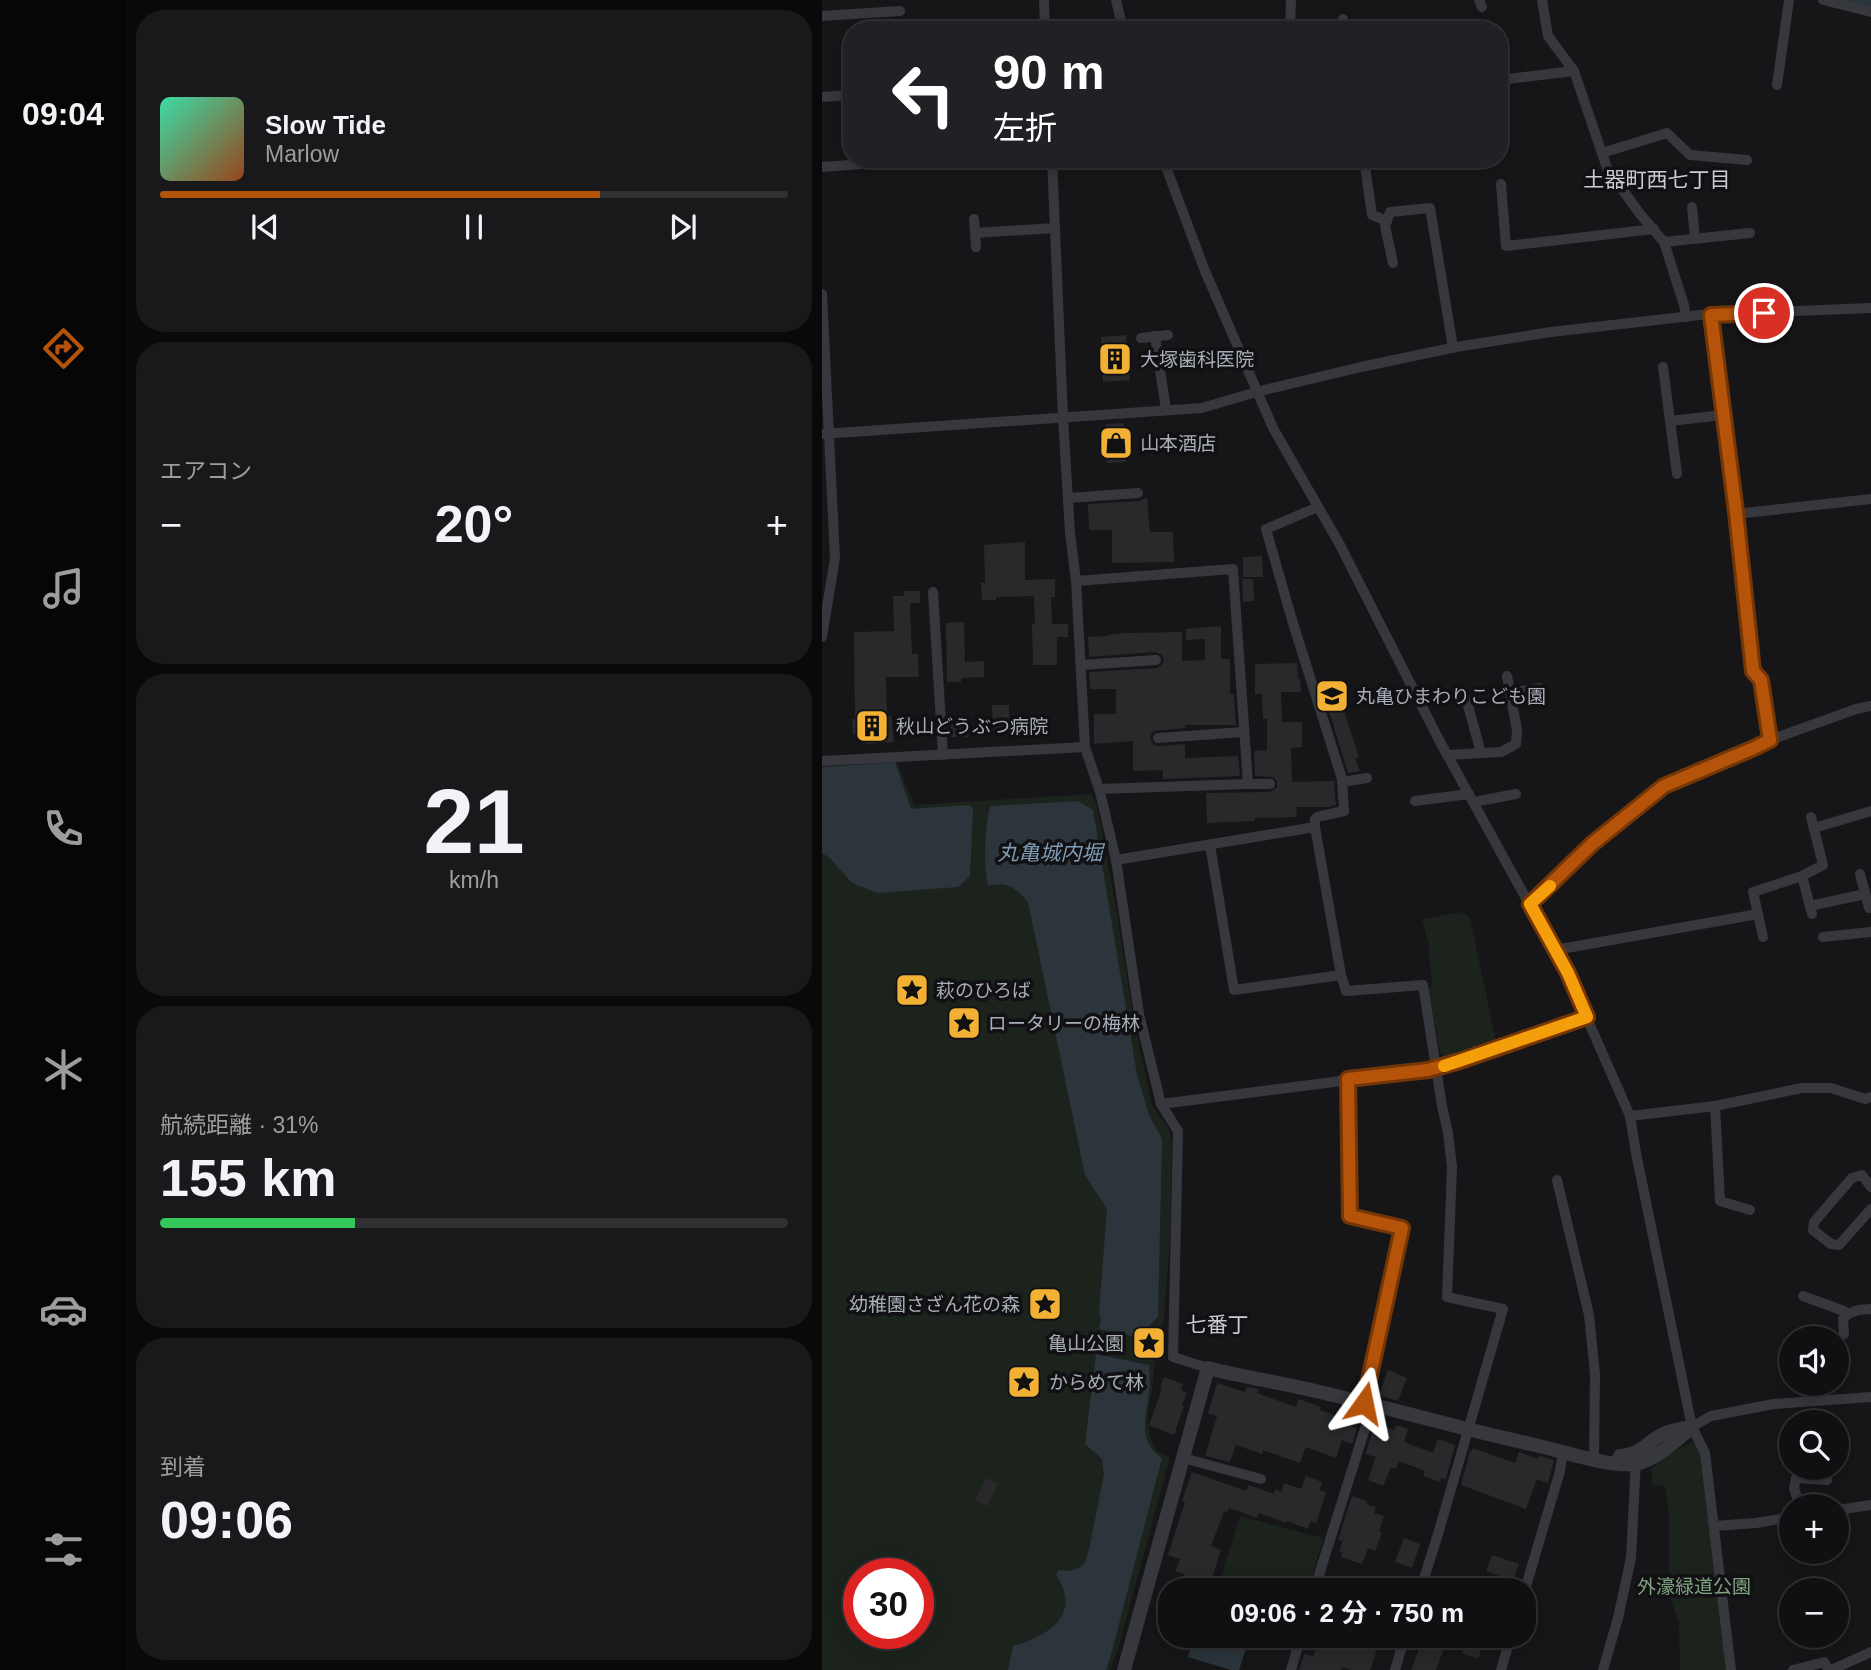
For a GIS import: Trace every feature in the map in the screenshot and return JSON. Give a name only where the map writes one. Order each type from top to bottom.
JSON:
[{"type":"street","points":[[1044,0],[1045,21]]},
{"type":"street","points":[[1116,0],[1121,21]]},
{"type":"street","points":[[1290,21],[1291,0]]},
{"type":"street","points":[[1542,0],[1548,36],[1574,71],[1607,168],[1664,242],[1686,317]]},
{"type":"street","points":[[1777,85],[1789,0]]},
{"type":"street","points":[[1823,0],[1870,12]]},
{"type":"street","points":[[822,16],[900,10]]},
{"type":"street","points":[[1508,79],[1574,71]]},
{"type":"street","points":[[822,97],[843,96]]},
{"type":"street","points":[[1602,153],[1667,133],[1689,155],[1747,160]]},
{"type":"street","points":[[822,167],[843,165]]},
{"type":"street","points":[[1052,168],[1063,416],[1085,747],[1099,789],[1116,860],[1139,1014],[1161,1104],[1178,1131],[1173,1357],[1208,1368],[1594,1459],[1633,1455],[1636,1458]]},
{"type":"street","points":[[1166,168],[1205,271],[1273,428],[1340,545],[1447,755],[1555,950],[1630,1116],[1692,1427],[1705,1453],[1731,1670]]},
{"type":"street","points":[[1365,168],[1372,215],[1387,221]]},
{"type":"street","points":[[1501,184],[1506,246],[1654,229]]},
{"type":"street","points":[[1692,207],[1695,239]]},
{"type":"street","points":[[1393,263],[1385,226],[1390,212],[1430,208],[1453,348]]},
{"type":"street","points":[[974,219],[976,247]]},
{"type":"street","points":[[975,233],[1055,228]]},
{"type":"street","points":[[1664,242],[1750,233]]},
{"type":"street","points":[[822,294],[825,434],[835,558],[822,637]]},
{"type":"street","points":[[825,434],[1202,408],[1361,367],[1551,332],[1711,315],[1870,308]]},
{"type":"street","points":[[1711,315],[1753,671],[1761,680],[1770,740]]},
{"type":"street","points":[[1141,338],[1168,335]]},
{"type":"street","points":[[1155,337],[1166,410]]},
{"type":"street","points":[[1663,367],[1677,474]]},
{"type":"street","points":[[1670,421],[1723,415]]},
{"type":"street","points":[[1068,498],[1138,493]]},
{"type":"street","points":[[1736,514],[1870,499]]},
{"type":"street","points":[[1318,507],[1266,530],[1342,782],[1344,811],[1315,819],[1341,975],[1346,991],[1423,985],[1452,1167],[1447,1297],[1503,1309],[1424,1578]]},
{"type":"street","points":[[1076,581],[1233,569],[1248,784]]},
{"type":"street","points":[[933,592],[943,755]]},
{"type":"street","points":[[1080,665],[1156,660]]},
{"type":"street","points":[[1447,755],[1501,752],[1516,744],[1517,730],[1507,676]]},
{"type":"street","points":[[1510,693],[1540,688]]},
{"type":"street","points":[[1466,698],[1481,753]]},
{"type":"street","points":[[1530,904],[1592,844],[1664,786],[1770,740],[1870,706]]},
{"type":"street","points":[[1158,738],[1244,732]]},
{"type":"street","points":[[822,761],[1085,747]]},
{"type":"street","points":[[1342,782],[1367,778]]},
{"type":"street","points":[[1099,789],[1270,784]]},
{"type":"street","points":[[1415,801],[1516,794]]},
{"type":"street","points":[[1763,937],[1753,892],[1802,876],[1823,865],[1813,822],[1870,811]]},
{"type":"street","points":[[1116,860],[1316,827]]},
{"type":"street","points":[[1210,845],[1234,990],[1341,975]]},
{"type":"street","points":[[1860,874],[1869,908]]},
{"type":"street","points":[[1802,876],[1811,910],[1865,894]]},
{"type":"street","points":[[1555,950],[1758,914]]},
{"type":"street","points":[[1627,924],[1630,937]]},
{"type":"street","points":[[1677,929],[1680,943]]},
{"type":"street","points":[[1823,937],[1870,932]]},
{"type":"street","points":[[1161,1104],[1436,1068],[1587,1017]]},
{"type":"street","points":[[1318,1578],[1368,1405],[1402,1228],[1350,1216],[1348,1079]]},
{"type":"street","points":[[1630,1116],[1715,1106],[1802,1088],[1831,1088],[1865,1099],[1870,1097]]},
{"type":"street","points":[[1715,1106],[1720,1200],[1750,1210]]},
{"type":"street","points":[[1870,1187],[1862,1175],[1852,1178],[1814,1222],[1813,1230],[1831,1244],[1839,1245],[1870,1209]]},
{"type":"street","points":[[1557,1180],[1589,1315],[1595,1374],[1594,1459]]},
{"type":"street","points":[[1803,1296],[1848,1314]]},
{"type":"street","points":[[1843,1326],[1843,1319],[1848,1314],[1870,1309]]},
{"type":"street","points":[[1124,1670],[1208,1368]]},
{"type":"street","points":[[1603,1670],[1631,1558],[1636,1458],[1661,1435],[1675,1429],[1692,1427],[1711,1416],[1774,1404],[1870,1397]]},
{"type":"street","points":[[1528,1578],[1557,1482],[1563,1451]]},
{"type":"street","points":[[1183,1458],[1261,1479]]},
{"type":"street","points":[[1849,1508],[1870,1505]]},
{"type":"street","points":[[1714,1526],[1779,1519]]},
{"type":"street","points":[[1291,1670],[1297,1648]]},
{"type":"street","points":[[1395,1670],[1401,1648]]},
{"type":"street","points":[[1500,1670],[1507,1648]]},
{"type":"street","points":[[1793,1670],[1824,1662],[1830,1670],[1870,1652]]},
{"type":"green space","points":[[897,762],[914,805],[1092,794],[1097,807],[1134,1022],[1152,1105],[1169,1130],[1172,1142],[1170,1238],[1164,1321],[1157,1338],[1147,1419],[1156,1450],[1170,1458],[1118,1649],[1110,1670],[822,1670],[822,767]]},
{"type":"green space","points":[[1463,912],[1470,918],[1496,1041],[1444,1057],[1440,1052],[1428,988],[1433,985],[1428,953],[1430,949],[1422,919]]},
{"type":"green space","name":"外濠緑道公園","points":[[1696,1435],[1703,1452],[1728,1670],[1680,1670],[1679,1623],[1669,1594],[1669,1513],[1665,1486],[1652,1485],[1652,1468],[1671,1453],[1691,1443]]},
{"type":"green space","points":[[1240,1516],[1323,1538],[1312,1578],[1221,1578]]},
{"type":"water","name":"丸亀城内堀","points":[[895,762],[911,809],[970,805],[973,809],[970,876],[958,887],[877,893],[852,883],[830,858],[822,853],[822,767]]},
{"type":"water","name":"丸亀城内堀","points":[[1078,801],[1093,810],[1137,1075],[1149,1115],[1162,1139],[1158,1317],[1147,1328],[1148,1340],[1099,1329],[1107,1209],[1085,1175],[1028,902],[1011,887],[988,885],[986,876],[985,846],[990,806]]},
{"type":"water","points":[[1096,1354],[1149,1365],[1146,1436],[1154,1451],[1162,1458],[1111,1655],[1106,1670],[1008,1670],[1013,1646],[1045,1633],[1062,1615],[1066,1598],[1056,1574],[1059,1570],[1070,1571],[1085,1563],[1104,1474],[1102,1459],[1085,1444]]},
{"type":"water","points":[[1191,1648],[1246,1648],[1239,1670],[1188,1657]]},
{"type":"building","name":"大塚歯科医院","points":[[1126,335],[1130,380],[1103,382],[1101,337]]},
{"type":"building","name":"山本酒店","points":[[1124,423],[1126,462],[1107,463],[1106,424]]},
{"type":"building","points":[[1147,498],[1150,532],[1173,532],[1174,562],[1112,563],[1112,530],[1089,530],[1088,504],[1139,501]]},
{"type":"building","points":[[1025,542],[1025,580],[1055,579],[1055,597],[1051,597],[1052,624],[1068,624],[1068,637],[1057,637],[1057,665],[1033,665],[1034,596],[982,600],[981,583],[985,583],[984,545]]},
{"type":"building","points":[[1262,556],[1263,577],[1243,577],[1243,557]]},
{"type":"building","points":[[1242,579],[1253,579],[1254,601],[1243,602]]},
{"type":"building","points":[[904,591],[920,591],[920,603],[910,603],[912,654],[918,654],[919,677],[886,677],[887,716],[891,716],[894,742],[866,744],[866,733],[853,734],[854,632],[894,631],[893,596],[904,596]]},
{"type":"building","points":[[964,622],[965,662],[984,661],[984,677],[947,682],[946,623]]},
{"type":"building","points":[[1221,626],[1221,659],[1230,659],[1230,694],[1234,694],[1236,725],[1185,725],[1185,728],[1154,731],[1150,739],[1158,746],[1185,744],[1185,758],[1238,756],[1240,776],[1163,779],[1163,770],[1133,771],[1133,741],[1094,744],[1094,714],[1116,714],[1116,689],[1090,689],[1089,672],[1157,668],[1164,660],[1162,655],[1155,652],[1089,657],[1088,637],[1182,632],[1182,661],[1205,660],[1205,639],[1186,640],[1186,629]]},
{"type":"building","points":[[1297,663],[1301,692],[1281,692],[1282,722],[1302,722],[1302,747],[1291,748],[1292,782],[1334,781],[1336,805],[1296,807],[1297,817],[1207,823],[1206,793],[1270,792],[1277,787],[1277,781],[1273,777],[1255,776],[1254,751],[1267,750],[1267,719],[1263,719],[1262,694],[1255,694],[1255,664]]},
{"type":"building","points":[[1339,696],[1359,757],[1355,759],[1360,771],[1348,773],[1326,701]]},
{"type":"building","points":[[992,705],[1009,705],[1010,733],[993,733]]},
{"type":"building","points":[[968,717],[969,737],[951,737],[951,718]]},
{"type":"building","points":[[1388,1370],[1407,1378],[1398,1401],[1379,1395]]},
{"type":"building","points":[[1164,1377],[1183,1384],[1181,1390],[1187,1393],[1174,1435],[1149,1425]]},
{"type":"building","points":[[1217,1383],[1245,1392],[1247,1387],[1259,1389],[1257,1393],[1296,1407],[1299,1399],[1321,1407],[1320,1410],[1346,1419],[1344,1424],[1357,1428],[1352,1444],[1342,1440],[1336,1458],[1306,1447],[1300,1463],[1263,1450],[1262,1454],[1236,1445],[1230,1462],[1205,1456],[1217,1416],[1208,1413]]},
{"type":"building","points":[[1376,1423],[1394,1430],[1396,1425],[1408,1429],[1404,1442],[1433,1453],[1438,1439],[1455,1445],[1446,1479],[1441,1478],[1440,1482],[1423,1476],[1425,1471],[1399,1461],[1396,1469],[1391,1467],[1383,1486],[1368,1480],[1376,1457],[1365,1454]]},
{"type":"building","points":[[1473,1448],[1515,1463],[1519,1452],[1538,1459],[1539,1456],[1554,1460],[1548,1483],[1537,1479],[1526,1509],[1461,1485]]},
{"type":"building","points":[[1192,1472],[1246,1491],[1249,1485],[1274,1494],[1275,1489],[1281,1492],[1284,1483],[1301,1489],[1306,1476],[1322,1482],[1320,1490],[1326,1493],[1316,1523],[1311,1521],[1308,1529],[1259,1513],[1257,1518],[1229,1508],[1227,1513],[1224,1512],[1211,1546],[1221,1550],[1212,1578],[1183,1578],[1184,1574],[1175,1571],[1180,1559],[1168,1555],[1185,1502],[1182,1501]]},
{"type":"building","points":[[986,1478],[998,1484],[987,1506],[975,1500]]},
{"type":"building","points":[[1352,1496],[1367,1501],[1366,1504],[1376,1507],[1374,1513],[1384,1516],[1379,1532],[1382,1533],[1375,1551],[1368,1548],[1362,1564],[1341,1557],[1343,1553],[1339,1552],[1343,1541],[1338,1540]]},
{"type":"building","points":[[1404,1538],[1420,1544],[1412,1568],[1395,1562]]},
{"type":"building","points":[[1492,1555],[1519,1564],[1514,1578],[1505,1578],[1486,1571]]},
{"type":"building","points":[[1316,1648],[1378,1648],[1370,1670],[1342,1667],[1341,1670],[1299,1670],[1304,1654],[1313,1656]]},
{"type":"building","points":[[1419,1648],[1444,1648],[1436,1670],[1411,1670]]},
{"type":"building","points":[[1464,1648],[1482,1648],[1478,1659],[1462,1653]]},
{"type":"waterway","points":[[1857,0],[1871,4]]},
{"type":"slow traffic","points":[[1444,1066],[1587,1017],[1568,973],[1530,904],[1550,886]]},
{"type":"place","name":"大塚歯科医院","points":[[1115,359]]},
{"type":"place","name":"山本酒店","points":[[1116,443]]},
{"type":"place","name":"丸亀ひまわりこども園","points":[[1332,696]]},
{"type":"place","name":"秋山どうぶつ病院","points":[[872,726]]},
{"type":"place","name":"萩のひろば","points":[[912,990]]},
{"type":"place","name":"ロータリーの梅林","points":[[964,1023]]},
{"type":"place","name":"幼稚園さざん花の森","points":[[1045,1304]]},
{"type":"place","name":"亀山公園","points":[[1149,1343]]},
{"type":"place","name":"からめて林","points":[[1024,1382]]},
{"type":"district","name":"土器町西七丁目","points":[[1657,179]]},
{"type":"district","name":"七番丁","points":[[1217,1324]]},
{"type":"route","points":[[1364,1403],[1402,1228],[1350,1216],[1348,1079],[1428,1070],[1587,1017],[1568,973],[1530,904],[1592,844],[1664,786],[1770,740],[1761,680],[1753,671],[1711,315],[1764,313]]}]
